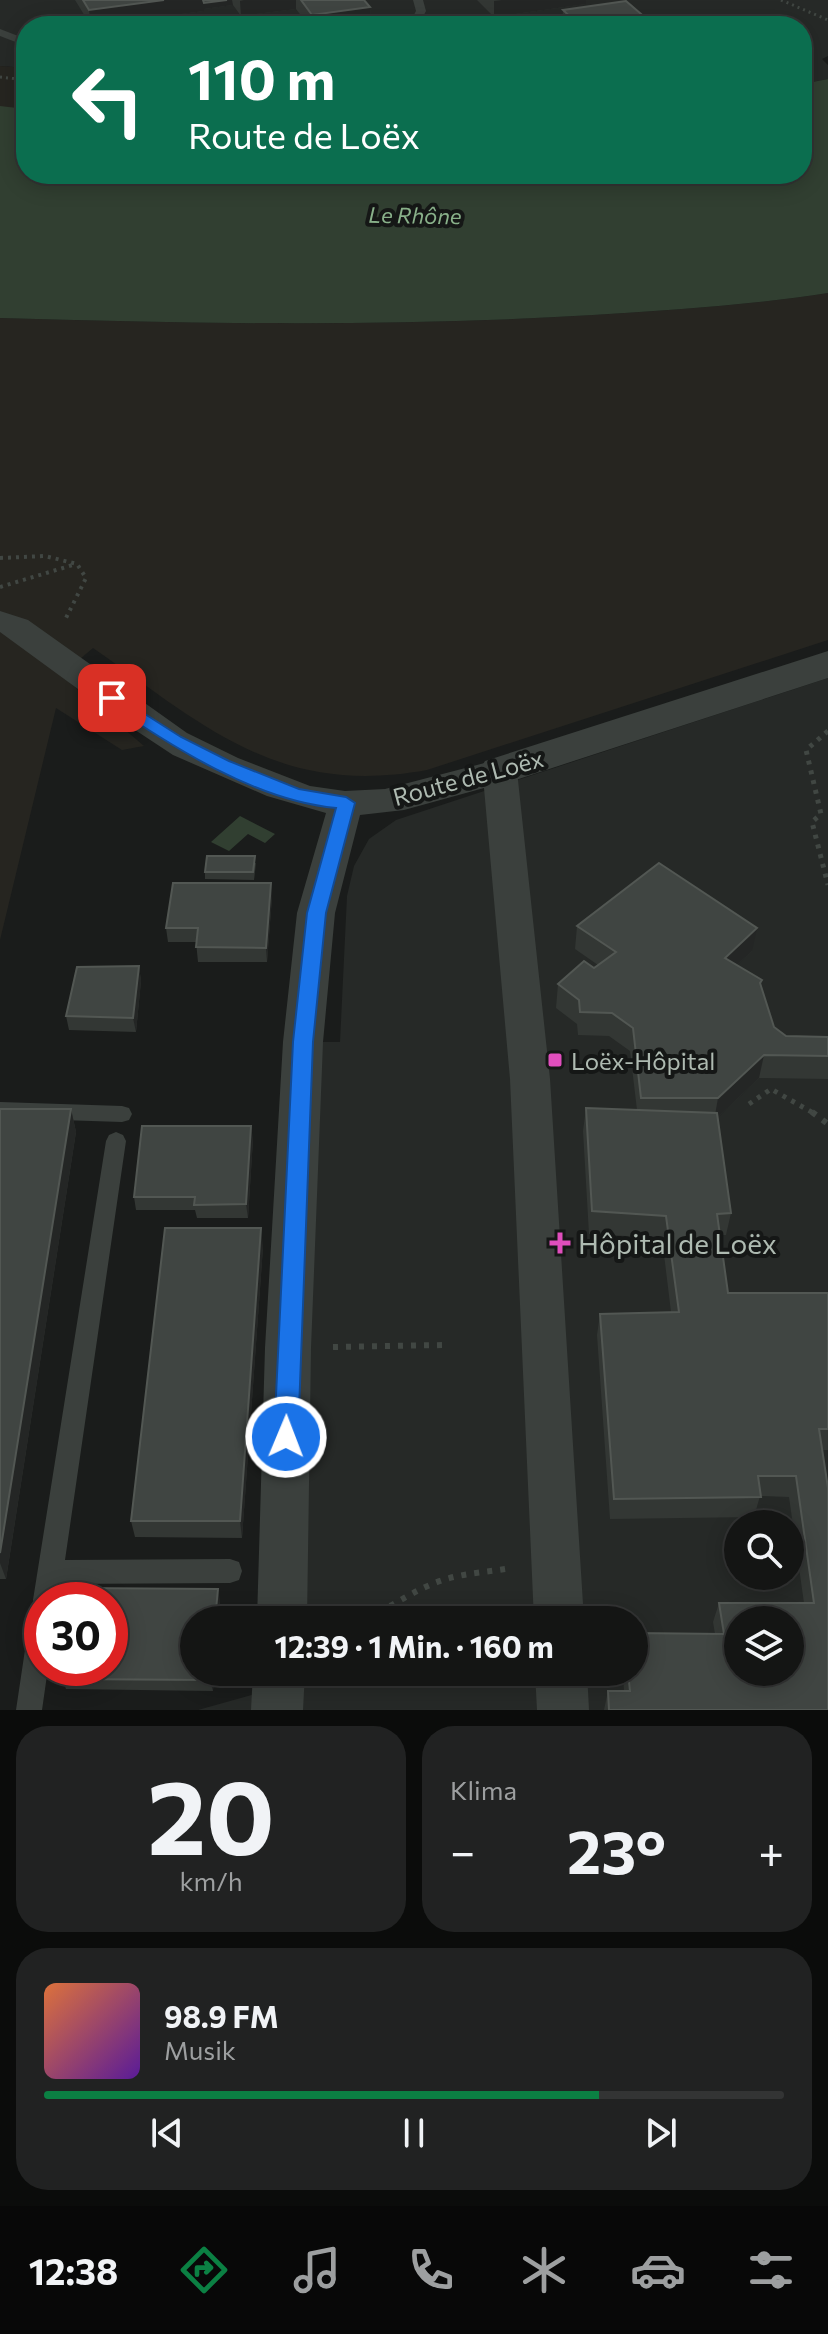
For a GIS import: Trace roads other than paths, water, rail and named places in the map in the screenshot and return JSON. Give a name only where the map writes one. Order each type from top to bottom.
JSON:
[{"type":"street","name":"Route de Loëx","points":[[0,621],[17,627],[175,741],[223,765],[292,793],[346,803],[413,795],[500,771],[828,664]]},
{"type":"street","points":[[500,771],[530,1079],[558,1606]]},
{"type":"street","points":[[282,1606],[288,1348],[303,1042],[315,927],[346,803]]},
{"type":"street","points":[[277,1710],[278,1686]]},
{"type":"street","points":[[562,1686],[563,1710]]},
{"type":"lane","points":[[0,1110],[122,1114]]},
{"type":"lane","points":[[49,1582],[116,1141]]},
{"type":"lane","points":[[50,1572],[230,1571]]},
{"type":"lane","points":[[29,1710],[33,1686]]},
{"type":"water","name":"Le Rhône","points":[[828,79],[828,293],[682,309],[519,319],[223,323],[0,318],[0,106],[16,108],[16,184],[812,184],[812,82]]},
{"type":"water","points":[[240,816],[275,834],[265,843],[248,834],[229,851],[211,842]]},
{"type":"place","name":"Loëx-Hôpital","points":[[555,1060]]},
{"type":"place","name":"Hôpital de Loëx","points":[[560,1243]]}]
